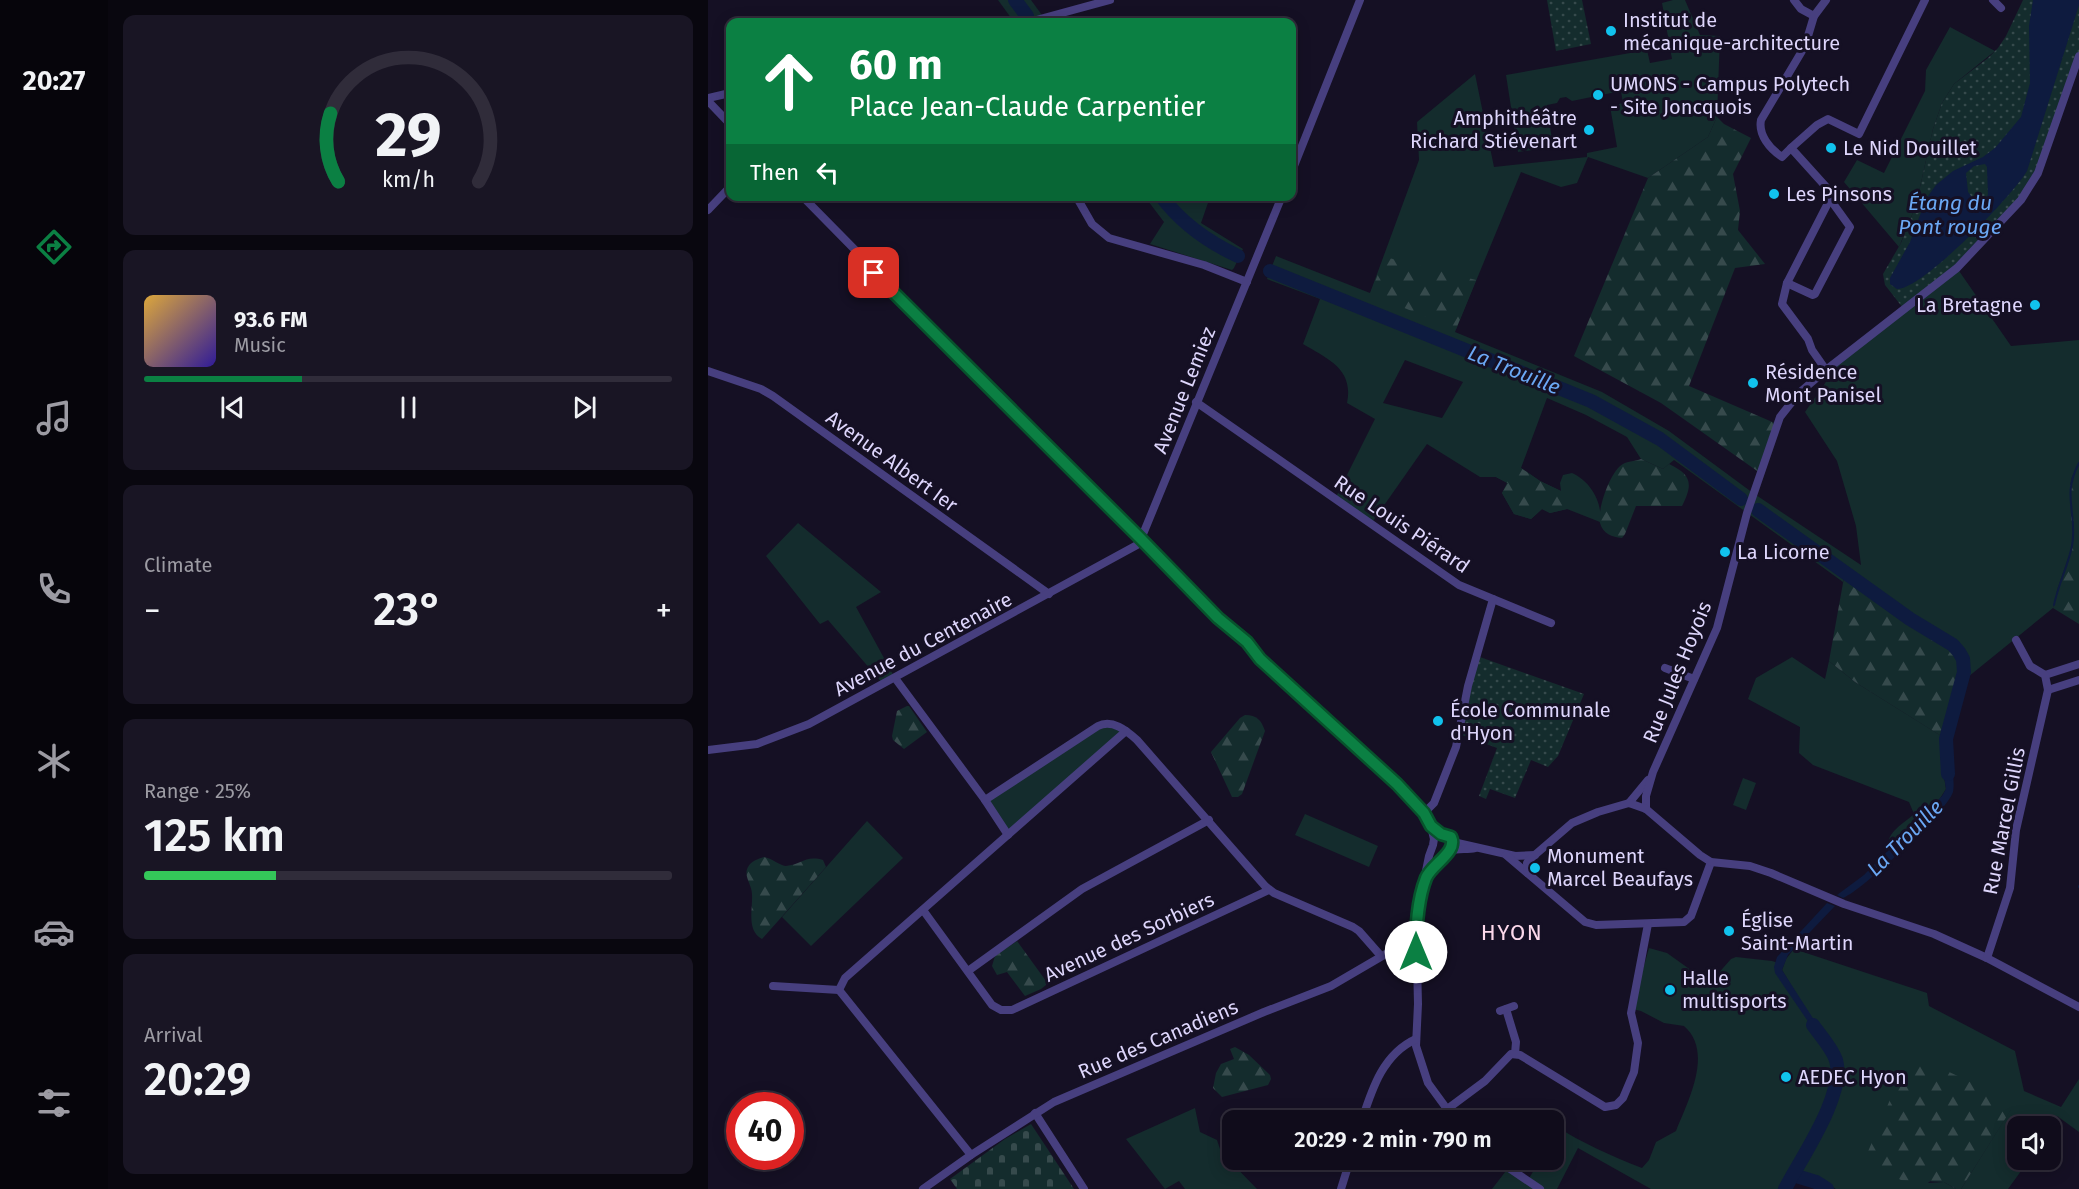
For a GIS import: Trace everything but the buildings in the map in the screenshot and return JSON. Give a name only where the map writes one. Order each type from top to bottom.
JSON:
[{"type":"street","points":[[1043,18],[1110,0]]},
{"type":"street","points":[[1296,161],[1360,0]]},
{"type":"street","points":[[1794,0],[1801,9],[1815,16]]},
{"type":"street","points":[[1826,0],[1815,16],[1809,36],[1782,87],[1761,120],[1762,137],[1782,157],[1817,125],[1828,119],[1859,134],[1925,0]]},
{"type":"street","points":[[1993,0],[2001,8]]},
{"type":"street","name":"Rue Jules Hoyois","points":[[1646,809],[1646,796],[1653,772],[1716,628],[1747,513],[1780,417],[1799,393],[1826,370],[1957,268],[2021,200],[2038,172],[2079,56]]},
{"type":"street","points":[[726,94],[708,100],[726,120]]},
{"type":"street","points":[[1787,283],[1815,294],[1851,227],[1832,202],[1828,189],[1791,148]]},
{"type":"street","points":[[708,210],[726,191]]},
{"type":"street","points":[[1826,370],[1812,350],[1808,339],[1782,304],[1787,283],[1830,195]]},
{"type":"street","points":[[806,201],[865,260],[874,273],[1218,618],[1247,642],[1260,659],[1397,784],[1424,813],[1436,839],[1437,851],[1450,848],[1460,851],[1475,848],[1505,855],[1532,857]]},
{"type":"street","points":[[1079,201],[1092,224],[1109,238],[1204,265],[1247,282]]},
{"type":"street","name":"Avenue Lemiez","points":[[1141,539],[1279,201]]},
{"type":"street","name":"Avenue Albert Ier","points":[[708,371],[761,389],[773,396],[1049,594]]},
{"type":"street","name":"Rue Louis Piérard","points":[[1196,402],[1458,585],[1551,623]]},
{"type":"street","name":"Avenue du Centenaire","points":[[708,750],[770,741],[809,724],[1133,549],[1141,539]]},
{"type":"street","points":[[1424,813],[1434,803],[1456,747],[1468,686],[1493,599]]},
{"type":"street","points":[[2016,640],[2030,666],[2045,675],[2079,664]]},
{"type":"street","points":[[1665,668],[1694,679]]},
{"type":"street","name":"Rue Marcel Gillis","points":[[1987,958],[2010,888],[2016,830],[2048,690],[2045,675]]},
{"type":"street","points":[[894,678],[985,800],[1008,835]]},
{"type":"street","points":[[2048,690],[2079,680]]},
{"type":"street","points":[[985,800],[1102,724],[1110,723],[1137,740],[1269,890],[1353,927],[1381,956]]},
{"type":"street","points":[[839,990],[845,978],[1126,731]]},
{"type":"street","name":"Rue Jules Hoyois","points":[[1629,802],[1653,772]]},
{"type":"street","points":[[1528,873],[1527,863],[1532,857],[1572,823],[1629,802],[1646,809],[1711,862],[1750,866],[1844,904],[1923,930],[1987,958],[2079,1006]]},
{"type":"street","points":[[923,910],[968,971],[1082,890],[1209,820]]},
{"type":"street","points":[[1427,877],[1450,848],[1449,836],[1436,839]]},
{"type":"street","points":[[1436,839],[1429,856],[1427,877],[1416,920],[1418,1004],[1416,1039],[1420,1063],[1428,1083],[1446,1110],[1485,1081],[1511,1054],[1520,1055],[1605,1107],[1616,1105],[1623,1098],[1637,1059],[1638,1043],[1631,1013],[1648,924]]},
{"type":"street","points":[[1505,855],[1585,922],[1596,925],[1684,922],[1690,916],[1711,862]]},
{"type":"street","name":"Avenue des Sorbiers","points":[[968,971],[992,1005],[1001,1010],[1012,1010],[1269,890]]},
{"type":"street","name":"Rue des Canadiens","points":[[923,1189],[1035,1113],[1071,1093],[1331,986],[1408,941],[1416,940]]},
{"type":"street","points":[[773,986],[839,990],[971,1155]]},
{"type":"street","points":[[1507,1008],[1516,1042],[1515,1054]]},
{"type":"street","points":[[1365,1110],[1381,1071],[1402,1049],[1416,1039]]},
{"type":"street","points":[[1035,1113],[1084,1189]]},
{"type":"street","points":[[1341,1189],[1347,1170]]},
{"type":"street","points":[[1512,1170],[1540,1189]]},
{"type":"green space","points":[[998,0],[1031,0],[1044,18],[1011,18]]},
{"type":"green space","points":[[1547,0],[1582,0],[1591,44],[1556,51]]},
{"type":"green space","points":[[1685,0],[1700,35],[1720,36],[1717,117],[1708,137],[1648,178],[1588,157],[1577,183],[1561,187],[1521,172],[1455,332],[1602,392],[1669,431],[1753,493],[1861,565],[1856,526],[1837,461],[1805,412],[1830,376],[1826,370],[1957,268],[2011,346],[2079,340],[2079,463],[2070,487],[2072,547],[2053,608],[1963,681],[1964,672],[1952,645],[1910,619],[1845,573],[1843,582],[1674,460],[1663,469],[1641,459],[1627,437],[1586,415],[1547,398],[1521,468],[1561,491],[1560,483],[1563,475],[1572,473],[1584,481],[1597,500],[1600,522],[1567,509],[1550,513],[1542,509],[1531,519],[1514,514],[1502,493],[1507,483],[1496,477],[1480,477],[1427,444],[1371,524],[1335,499],[1375,419],[1347,403],[1347,382],[1337,366],[1303,344],[1320,299],[1267,279],[1276,256],[1370,293],[1419,160],[1417,122],[1475,74],[1494,167],[1587,157],[1587,153],[1617,147],[1610,106],[1623,103],[1621,91],[1572,101],[1566,97],[1560,98],[1557,103],[1547,105],[1553,147],[1518,152],[1506,75],[1647,50],[1650,63],[1672,59],[1662,3]],"holes":[[[1405,360],[1463,382],[1442,418],[1383,403]]]},
{"type":"green space","points":[[2023,0],[2079,0],[2079,56],[2033,182],[1957,268],[1903,308],[1885,285],[1883,274],[1901,243],[1916,205],[1933,129],[1942,103],[1954,84],[1998,48]]},
{"type":"green space","points":[[1950,27],[1995,51],[1954,84],[1942,103],[1933,129],[1916,205],[1899,247],[1844,182],[1857,160],[1884,173],[1925,91],[1926,70]]},
{"type":"green space","points":[[1717,117],[1724,124],[1751,138],[1733,174],[1740,211],[1738,230],[1765,264],[1735,268],[1689,386],[1777,424],[1760,473],[1661,403],[1574,356],[1648,178],[1708,137]]},
{"type":"green space","points":[[1148,201],[1209,201],[1201,223],[1243,249],[1234,268],[1232,270],[1150,244],[1164,222]]},
{"type":"green space","points":[[1385,257],[1476,280],[1456,329],[1370,294]]},
{"type":"green space","points":[[1641,459],[1663,469],[1669,464],[1682,472],[1689,486],[1686,498],[1682,506],[1636,506],[1622,538],[1611,536],[1603,530],[1600,523],[1600,509],[1605,491],[1618,468],[1625,463]]},
{"type":"green space","points":[[2079,463],[2079,624],[2053,608],[2072,547],[2070,487]]},
{"type":"green space","points":[[1507,465],[1521,468],[1561,491],[1566,498],[1567,509],[1550,513],[1542,509],[1531,519],[1514,514],[1502,493],[1508,483],[1496,477],[1498,470]]},
{"type":"green space","points":[[798,523],[881,592],[856,607],[895,678],[883,684],[828,620],[820,624],[766,556]]},
{"type":"green space","points":[[1845,572],[1910,619],[1953,645],[1959,652],[1963,659],[1964,672],[1946,739],[1855,682],[1829,661]]},
{"type":"green space","points":[[1477,656],[1584,694],[1558,756],[1548,767],[1531,760],[1515,798],[1490,789],[1486,799],[1479,796],[1497,748],[1459,734]]},
{"type":"green space","points":[[1792,657],[1825,679],[1829,661],[1855,682],[1943,737],[1941,757],[1946,789],[1937,803],[1888,852],[1891,834],[1914,814],[1909,802],[1813,765],[1799,753],[1800,727],[1748,699],[1756,678]]},
{"type":"green space","points":[[907,706],[927,732],[904,749],[893,740],[892,736],[897,711]]},
{"type":"green space","points":[[1245,715],[1258,719],[1265,731],[1242,794],[1232,797],[1211,752]]},
{"type":"green space","points":[[1102,724],[1119,727],[1120,736],[1008,835],[985,800]]},
{"type":"green space","points":[[1743,778],[1756,783],[1746,810],[1733,805]]},
{"type":"green space","points":[[1305,814],[1378,846],[1369,867],[1295,835]]},
{"type":"green space","points":[[867,821],[903,858],[811,946],[782,917]]},
{"type":"green space","points":[[764,857],[786,866],[807,859],[817,859],[823,860],[826,867],[762,939],[752,925],[752,891],[747,870],[751,863]]},
{"type":"green space","points":[[1017,941],[1046,981],[1046,985],[1041,989],[1025,996],[1007,972],[997,975],[992,966],[995,956]]},
{"type":"green space","points":[[1649,948],[1667,953],[1695,973],[1692,982],[1699,987],[1709,974],[1716,976],[1731,959],[1736,957],[1778,963],[1778,970],[1800,1000],[1782,970],[1786,959],[1794,949],[1927,993],[1929,1006],[2015,1051],[2024,1091],[2061,1107],[2079,1079],[2079,1132],[2061,1119],[2061,1116],[2007,1116],[2007,1170],[2022,1170],[2008,1189],[1961,1189],[2011,1109],[1928,1183],[1944,1182],[1956,1189],[1836,1189],[1818,1179],[1798,1173],[1798,1156],[1778,1189],[1651,1189],[1578,1148],[1557,1189],[1492,1189],[1507,1170],[1513,1170],[1528,1180],[1534,1170],[1564,1170],[1564,1131],[1597,1149],[1642,1168],[1649,1160],[1656,1142],[1676,1131],[1696,1077],[1697,1049],[1693,1037],[1684,1026],[1664,1023],[1632,1009]]},
{"type":"green space","points":[[1235,1047],[1249,1055],[1270,1075],[1271,1079],[1268,1085],[1222,1097],[1213,1088],[1216,1073],[1221,1064],[1234,1059],[1230,1049]]},
{"type":"green space","points":[[1917,1057],[2007,1099],[2012,1108],[1961,1189],[1956,1189],[1944,1182],[1901,1180],[1864,1161],[1906,1062]]},
{"type":"green space","points":[[1195,1108],[1200,1132],[1217,1140],[1222,1153],[1222,1170],[1239,1170],[1257,1189],[1185,1189],[1179,1181],[1165,1189],[1126,1139]]},
{"type":"green space","points":[[1031,1124],[1074,1189],[957,1189],[950,1179],[1005,1139]]},
{"type":"water","name":"Étang du Pont rouge","points":[[2033,0],[2079,0],[2027,171],[2004,200],[1966,239],[1926,274],[1909,285],[1897,289],[1890,284],[1890,278],[1910,242],[1926,199],[1936,185],[1953,171],[1983,157],[1995,148],[2021,117],[2030,83],[2029,26]],"holes":[[[1985,164],[1988,195],[1983,201],[1975,201],[1968,192],[1966,173],[1974,166]]]},
{"type":"water","points":[[1941,757],[1950,759],[1953,776],[1953,792],[1948,801],[1921,832],[1868,881],[1843,898],[1837,895],[1864,875],[1942,796],[1946,789]]},
{"type":"water","points":[[1827,903],[1835,906],[1788,955],[1782,970],[1825,1037],[1820,1039],[1775,973],[1774,967],[1777,957]]},
{"type":"waterway","name":"La Trouille","points":[[1015,0],[1027,16]]},
{"type":"waterway","name":"La Trouille","points":[[1165,201],[1196,231],[1216,245],[1238,256]]},
{"type":"waterway","name":"La Trouille","points":[[1270,271],[1591,401],[1660,439],[1741,499]]},
{"type":"waterway","points":[[2054,605],[2072,546],[2073,524],[2070,495],[2079,463]]},
{"type":"waterway","name":"La Trouille","points":[[1758,510],[1910,619],[1953,645],[1959,652],[1963,659],[1964,672],[1946,739],[1948,774]]},
{"type":"waterway","name":"La Trouille","points":[[1785,1189],[1820,1126],[1834,1090],[1837,1074],[1834,1055],[1813,1025]]},
{"type":"waterway","name":"La Trouille","points":[[1793,1175],[1816,1182],[1827,1189]]},
{"type":"place","name":"Institut de mécanique-architecture","points":[[1611,31]]},
{"type":"place","name":"UMONS - Campus Polytech - Site Joncquois","points":[[1598,95]]},
{"type":"place","name":"Amphithéâtre Richard Stiévenart","points":[[1589,130]]},
{"type":"place","name":"Le Nid Douillet","points":[[1831,148]]},
{"type":"place","name":"Les Pinsons","points":[[1774,194]]},
{"type":"place","name":"La Bretagne","points":[[2035,305]]},
{"type":"place","name":"Résidence Mont Panisel","points":[[1753,383]]},
{"type":"place","name":"La Licorne","points":[[1725,552]]},
{"type":"place","name":"École Communale d'Hyon","points":[[1438,721]]},
{"type":"place","name":"Monument Marcel Beaufays","points":[[1535,868]]},
{"type":"place","name":"Église Saint-Martin","points":[[1729,931]]},
{"type":"place","name":"Halle multisports","points":[[1670,990]]},
{"type":"place","name":"AEDEC Hyon","points":[[1786,1077]]},
{"type":"district","name":"HYON","points":[[1512,932]]},
{"type":"route","points":[[874,273],[1218,618],[1232,628],[1260,659],[1397,784],[1424,813],[1431,826],[1441,834],[1444,833],[1451,837],[1452,848],[1427,877],[1416,920],[1416,952]]}]
